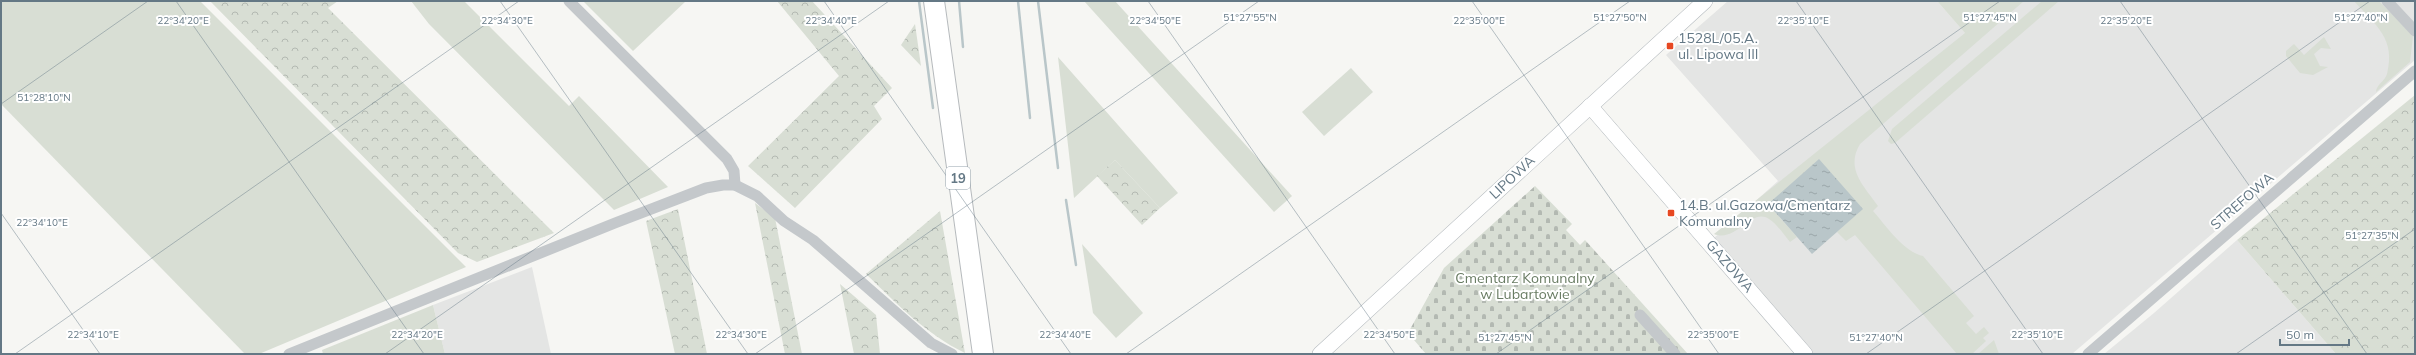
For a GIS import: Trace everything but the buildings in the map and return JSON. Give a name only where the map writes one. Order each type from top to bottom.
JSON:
[{"type":"highway","name":"19","points":[[934,1],[983,354]]},
{"type":"street","points":[[569,1],[727,158],[734,171],[735,185]]},
{"type":"street","name":"LIPOWA","points":[[1320,354],[1705,1]]},
{"type":"street","points":[[2387,1],[2415,31]]},
{"type":"street","name":"STREFOWA","points":[[2088,354],[2415,71]]},
{"type":"street","name":"GAZOWA","points":[[1590,106],[1805,354]]},
{"type":"street","points":[[290,354],[706,188],[723,185],[735,185],[757,196],[784,221],[813,240],[931,343],[952,354]]},
{"type":"street","points":[[1640,315],[1675,354]]},
{"type":"shaded area","points":[[1728,1],[1937,1],[1967,35],[2005,1],[2415,1],[2415,60],[2072,354],[1813,354],[1714,238],[1778,181],[1666,55]]},
{"type":"shaded area","points":[[2237,240],[2336,354],[2104,354],[2154,313]]},
{"type":"shaded area","points":[[532,267],[551,354],[445,354],[433,305]]},
{"type":"green space","points":[[1,1],[200,1],[466,267],[259,354],[245,354],[1,104]]},
{"type":"green space","points":[[210,1],[338,1],[328,8],[554,233],[477,262],[458,253]]},
{"type":"green space","points":[[411,1],[464,1],[569,106],[579,96],[668,187],[614,210],[429,24]]},
{"type":"green space","points":[[583,1],[686,1],[633,51]]},
{"type":"green space","points":[[777,1],[812,1],[892,88],[874,106],[882,119],[795,208],[748,166],[839,76]]},
{"type":"green space","points":[[1084,1],[1115,1],[1292,196],[1274,212]]},
{"type":"green space","points":[[1937,1],[2024,1],[1860,144],[1856,153],[1855,169],[1862,184],[1878,206],[1873,211],[1909,250],[1923,256],[1974,316],[1966,323],[1976,334],[1984,327],[1989,333],[1983,338],[1986,341],[1972,354],[1957,354],[1855,235],[1846,241],[1837,232],[1862,209],[1768,204],[1797,237],[1790,242],[1775,224],[1769,219],[1762,217],[1750,221],[1730,234],[1714,234],[1965,33]]},
{"type":"green space","points":[[2042,1],[2059,1],[1895,143],[1891,144],[1888,141],[1892,129]]},
{"type":"green space","points":[[2354,1],[2379,1],[2413,36],[2410,62],[2376,92],[2377,87],[2387,74],[2389,51],[2382,33]]},
{"type":"green space","points":[[915,24],[921,66],[901,45]]},
{"type":"green space","points":[[2324,37],[2331,49],[2321,48],[2314,54],[2320,66],[2328,67],[2313,75],[2300,73],[2286,56],[2286,51],[2294,44],[2304,55]]},
{"type":"green space","points":[[1058,57],[1178,193],[1160,208],[1115,160],[1074,198]]},
{"type":"green space","points":[[1351,68],[1373,92],[1324,136],[1302,112]]},
{"type":"green space","points":[[2415,95],[2415,354],[2336,354],[2237,240]]},
{"type":"green space","points":[[1115,160],[1160,208],[1142,225],[1097,176]]},
{"type":"green space","name":"Cmentarz Komunalny w Lubartowie","points":[[1535,186],[1572,224],[1566,230],[1580,245],[1585,240],[1688,354],[1426,354],[1408,333],[1444,268]]},
{"type":"green space","points":[[755,203],[775,218],[802,354],[785,354]]},
{"type":"green space","points":[[678,209],[707,354],[675,354],[646,221]]},
{"type":"green space","points":[[940,211],[965,353],[937,337],[912,318],[866,274]]},
{"type":"green space","points":[[1082,244],[1143,313],[1116,338],[1093,313]]},
{"type":"green space","points":[[840,284],[876,315],[880,354],[854,354]]},
{"type":"green space","points":[[433,305],[445,354],[323,354],[322,350]]},
{"type":"green space","points":[[1994,340],[1999,354],[1978,354]]},
{"type":"water","points":[[1819,159],[1863,209],[1812,254],[1768,204]]},
{"type":"waterway","points":[[919,1],[933,108]]},
{"type":"waterway","points":[[959,1],[963,47]]},
{"type":"waterway","points":[[1018,1],[1030,118]]},
{"type":"waterway","points":[[1038,1],[1058,168]]},
{"type":"waterway","points":[[1066,200],[1076,265]]},
{"type":"place","name":"1528L/05.A. ul. Lipowa III","points":[[1670,46]]},
{"type":"place","name":"14.B. ul.Gazowa/Cmentarz Komunalny","points":[[1671,213]]}]
